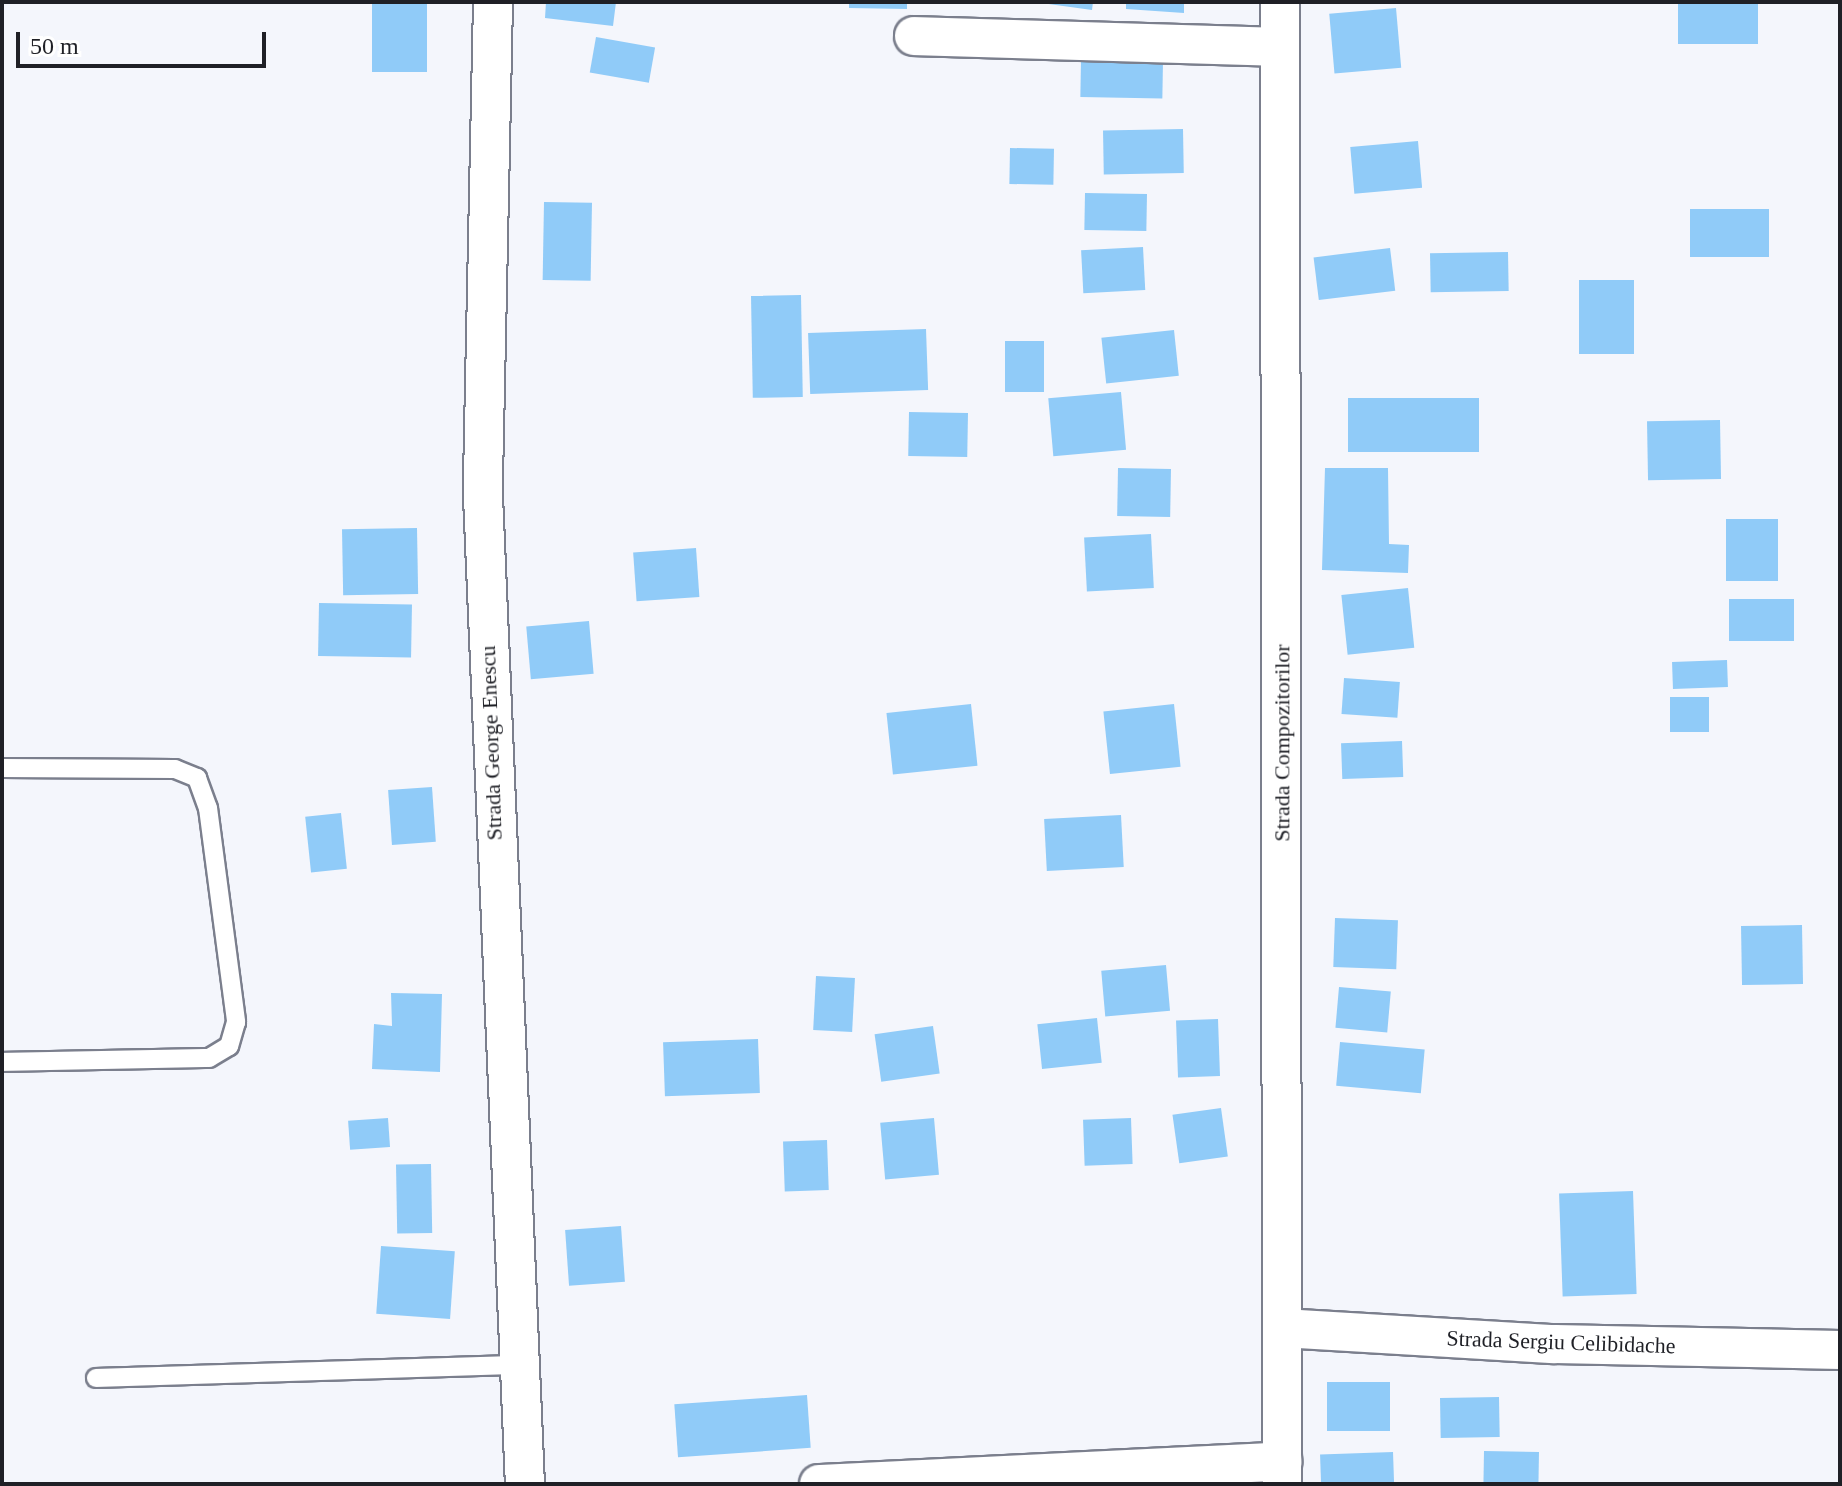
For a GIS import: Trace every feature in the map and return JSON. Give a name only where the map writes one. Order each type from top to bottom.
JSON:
[{"type":"street","name":"Strada George Enescu","points":[[493,2],[483,496],[525,1484]]},
{"type":"street","name":"Strada Compozitorilor","points":[[1280,2],[1282,1472]]},
{"type":"street","points":[[914,36],[1280,47]]},
{"type":"street","name":"Strada Sergiu Celibidache","points":[[1282,1328],[1555,1344],[1840,1350]]},
{"type":"street","points":[[819,1484],[1282,1472]]},
{"type":"lane","points":[[2,768],[175,769],[197,778],[208,808],[236,1022],[229,1046],[209,1058],[2,1062]]},
{"type":"lane","points":[[96,1378],[520,1365]]},
{"type":"building","points":[[372,2],[427,2],[427,72],[372,72]]},
{"type":"building","points":[[546,2],[616,2],[613,26],[545,18]]},
{"type":"building","points":[[849,2],[907,2],[907,9],[849,8]]},
{"type":"building","points":[[1034,2],[1093,2],[1092,10]]},
{"type":"building","points":[[1126,2],[1184,2],[1184,13],[1126,9]]},
{"type":"building","points":[[1678,2],[1758,2],[1758,44],[1678,44]]},
{"type":"building","points":[[1396,8],[1401,68],[1334,74],[1329,14]]},
{"type":"building","points":[[596,37],[655,47],[649,83],[590,72]]},
{"type":"building","points":[[1081,60],[1163,61],[1162,98],[1080,97]]},
{"type":"building","points":[[1183,129],[1184,173],[1104,174],[1103,130]]},
{"type":"building","points":[[1418,141],[1422,188],[1354,194],[1350,147]]},
{"type":"building","points":[[1010,148],[1054,149],[1053,185],[1009,184]]},
{"type":"building","points":[[1085,193],[1147,194],[1146,231],[1084,230]]},
{"type":"building","points":[[544,202],[592,203],[591,281],[543,280]]},
{"type":"building","points":[[1690,209],[1769,209],[1769,257],[1690,257]]},
{"type":"building","points":[[1143,247],[1145,290],[1083,293],[1081,250]]},
{"type":"building","points":[[1390,248],[1395,291],[1319,300],[1314,257]]},
{"type":"building","points":[[1508,252],[1509,291],[1431,292],[1430,253]]},
{"type":"building","points":[[1579,280],[1634,280],[1634,354],[1579,354]]},
{"type":"building","points":[[801,295],[803,397],[753,398],[751,296]]},
{"type":"building","points":[[926,329],[928,390],[810,394],[808,333]]},
{"type":"building","points":[[1174,330],[1179,376],[1106,383],[1101,338]]},
{"type":"building","points":[[1005,341],[1044,341],[1044,392],[1005,392]]},
{"type":"building","points":[[1121,392],[1126,450],[1053,456],[1048,398]]},
{"type":"building","points":[[1348,398],[1479,398],[1479,452],[1348,452]]},
{"type":"building","points":[[909,412],[968,413],[967,457],[908,456]]},
{"type":"building","points":[[1720,420],[1721,479],[1648,480],[1647,421]]},
{"type":"building","points":[[1118,468],[1171,469],[1170,517],[1117,516]]},
{"type":"building","points":[[1325,468],[1388,468],[1389,544],[1409,545],[1408,573],[1322,570]]},
{"type":"building","points":[[1726,519],[1778,519],[1778,581],[1726,581]]},
{"type":"building","points":[[417,528],[418,594],[343,595],[342,529]]},
{"type":"building","points":[[1151,534],[1154,588],[1087,591],[1084,538]]},
{"type":"building","points":[[696,548],[699,597],[637,601],[633,552]]},
{"type":"building","points":[[1408,588],[1414,648],[1348,655],[1341,595]]},
{"type":"building","points":[[1729,599],[1794,599],[1794,641],[1729,641]]},
{"type":"building","points":[[319,603],[412,605],[411,658],[318,656]]},
{"type":"building","points":[[589,621],[594,674],[531,679],[526,626]]},
{"type":"building","points":[[1727,660],[1728,687],[1673,689],[1672,662]]},
{"type":"building","points":[[1344,678],[1400,682],[1397,718],[1341,714]]},
{"type":"building","points":[[1670,697],[1709,697],[1709,732],[1670,732]]},
{"type":"building","points":[[971,704],[977,766],[893,775],[886,713]]},
{"type":"building","points":[[1174,704],[1181,767],[1110,774],[1103,711]]},
{"type":"building","points":[[1402,741],[1403,777],[1342,779],[1341,743]]},
{"type":"building","points":[[432,787],[436,842],[392,845],[388,790]]},
{"type":"building","points":[[341,813],[347,869],[311,872],[305,817]]},
{"type":"building","points":[[1121,815],[1124,867],[1047,871],[1044,819]]},
{"type":"building","points":[[1335,918],[1398,920],[1396,969],[1333,967]]},
{"type":"building","points":[[1802,925],[1803,984],[1742,985],[1741,926]]},
{"type":"building","points":[[1166,965],[1170,1011],[1105,1016],[1101,971]]},
{"type":"building","points":[[816,976],[855,978],[852,1032],[813,1030]]},
{"type":"building","points":[[1339,987],[1391,992],[1387,1032],[1335,1028]]},
{"type":"building","points":[[391,993],[442,994],[440,1072],[372,1069],[374,1024],[392,1026]]},
{"type":"building","points":[[1097,1018],[1102,1063],[1042,1069],[1037,1024]]},
{"type":"building","points":[[1218,1019],[1220,1076],[1178,1077],[1176,1020]]},
{"type":"building","points":[[933,1026],[940,1074],[881,1082],[875,1034]]},
{"type":"building","points":[[758,1039],[760,1093],[665,1096],[663,1042]]},
{"type":"building","points":[[1340,1042],[1425,1049],[1421,1093],[1336,1086]]},
{"type":"building","points":[[1221,1108],[1228,1157],[1179,1163],[1172,1115]]},
{"type":"building","points":[[388,1118],[390,1147],[350,1150],[348,1121]]},
{"type":"building","points":[[934,1118],[939,1175],[885,1179],[880,1123]]},
{"type":"building","points":[[1131,1118],[1133,1164],[1085,1166],[1083,1120]]},
{"type":"building","points":[[827,1140],[829,1190],[785,1192],[783,1142]]},
{"type":"building","points":[[431,1164],[432,1233],[397,1234],[396,1165]]},
{"type":"building","points":[[1633,1191],[1637,1294],[1563,1297],[1559,1194]]},
{"type":"building","points":[[621,1226],[625,1282],[569,1286],[565,1230]]},
{"type":"building","points":[[381,1246],[455,1251],[450,1319],[376,1314]]},
{"type":"building","points":[[1327,1382],[1390,1382],[1390,1431],[1327,1431]]},
{"type":"building","points":[[807,1395],[811,1448],[678,1457],[674,1404]]},
{"type":"building","points":[[1499,1397],[1500,1437],[1441,1438],[1440,1398]]},
{"type":"building","points":[[1484,1451],[1539,1452],[1538,1484],[1483,1484]]},
{"type":"building","points":[[1393,1452],[1394,1484],[1321,1484],[1320,1455]]}]
